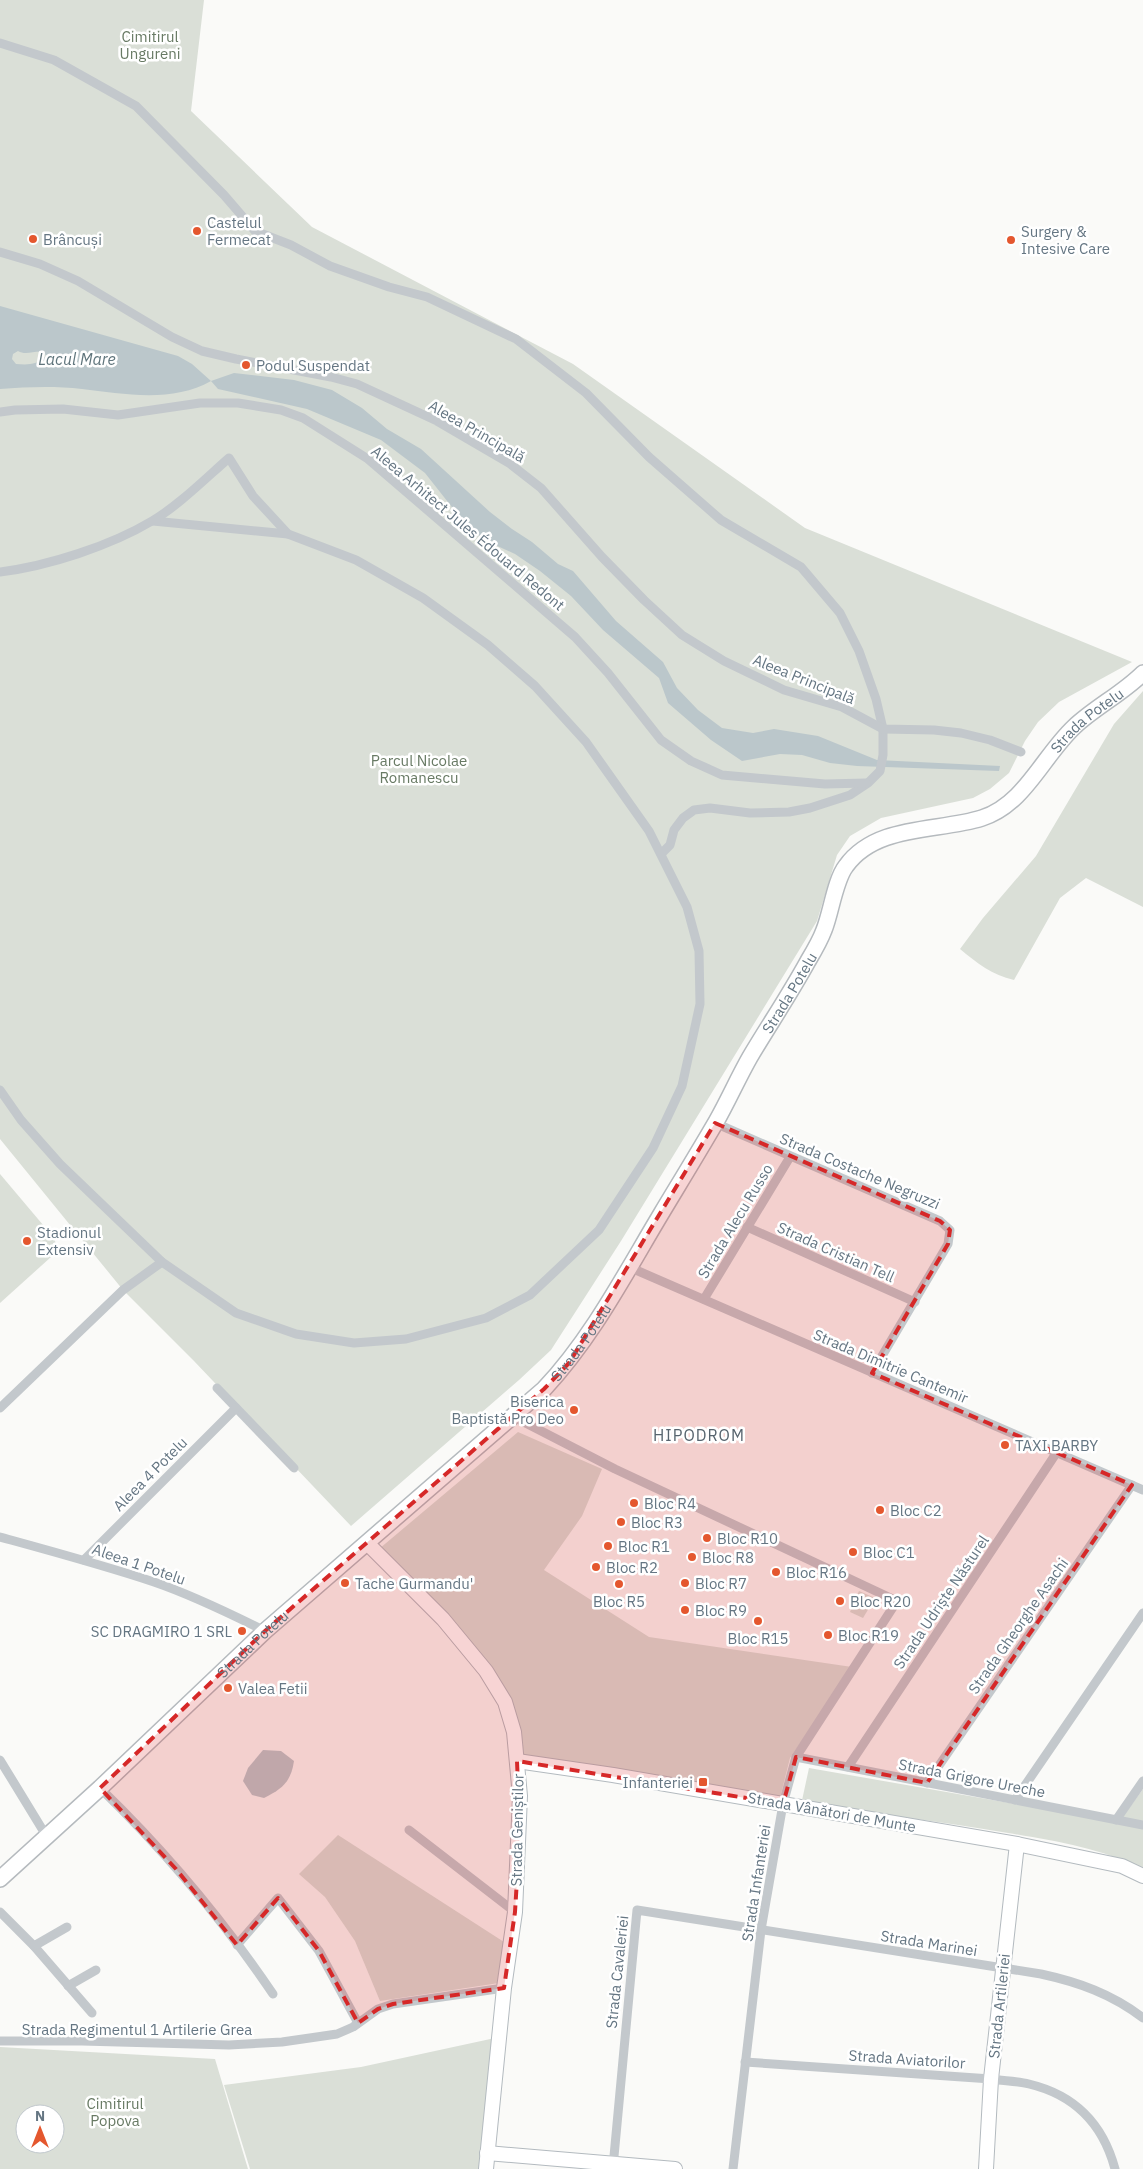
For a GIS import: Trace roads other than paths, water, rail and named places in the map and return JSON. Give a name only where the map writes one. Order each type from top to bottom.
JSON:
[{"type":"main road","name":"Strada Potelu","points":[[0,1878],[100,1788],[265,1631],[544,1389],[569,1362],[629,1267],[715,1123],[749,1060],[824,933],[840,878],[846,866],[866,848],[885,839],[913,831],[981,819],[1000,811],[1011,802],[1029,781],[1059,742],[1091,712],[1143,673]]},
{"type":"street","points":[[0,43],[54,60],[136,106],[224,196],[255,231],[291,245],[330,266],[389,288],[426,298],[516,339],[586,393],[649,457],[721,520],[801,567],[840,612],[859,651],[876,699],[883,729],[883,755],[880,771],[868,783],[850,795],[810,808],[789,812],[750,813],[710,808],[694,810],[683,818],[674,830],[670,845],[661,854]]},
{"type":"street","name":"Aleea Principală","points":[[0,252],[40,264],[78,281],[172,337],[202,351],[357,384],[437,421],[508,463],[541,488],[602,557],[682,635],[724,661],[784,690],[842,707],[883,729]]},
{"type":"street","name":"Aleea Arhitect Jules Édouard Redont","points":[[0,412],[63,409],[118,415],[200,403],[238,403],[281,410],[303,418],[368,459],[575,637],[608,673],[661,740],[691,761],[722,775],[825,784],[868,783]]},
{"type":"street","points":[[0,572],[33,568],[98,546],[153,521],[229,458],[254,496],[288,534]]},
{"type":"street","points":[[0,1090],[21,1120],[60,1164],[162,1262],[236,1313],[296,1334],[354,1343],[406,1339],[486,1318],[530,1295],[600,1230],[653,1148],[682,1086],[700,1004],[699,951],[687,908],[649,831],[586,742],[535,686],[488,645],[423,598],[373,570],[319,544],[288,534],[153,521]]},
{"type":"street","points":[[883,729],[934,730],[961,733],[990,740],[1021,752]]},
{"type":"street","name":"Strada Costache Negruzzi","points":[[715,1123],[946,1224],[950,1230],[948,1244],[872,1373]]},
{"type":"street","name":"Strada Alecu Russo","points":[[704,1299],[790,1157]]},
{"type":"street","name":"Strada Cristian Tell","points":[[747,1227],[914,1302]]},
{"type":"street","points":[[0,1408],[123,1290],[162,1262]]},
{"type":"street","name":"Strada Dimitrie Cantemir","points":[[629,1267],[1143,1490]]},
{"type":"street","points":[[217,1388],[294,1468]]},
{"type":"street","name":"Aleea 4 Potelu","points":[[84,1560],[236,1408]]},
{"type":"street","name":"Strada Infanteriei","points":[[512,1416],[896,1602],[796,1757],[783,1804],[761,1930],[733,2169]]},
{"type":"street","name":"Strada Udriște Năsturel","points":[[848,1767],[1057,1452]]},
{"type":"street","name":"Strada Gheorghe Asachi","points":[[927,1782],[1132,1485]]},
{"type":"street","name":"Aleea 1 Potelu","points":[[0,1537],[155,1582],[214,1606],[265,1631]]},
{"type":"street","name":"Strada Geniștilor","points":[[367,1543],[442,1620],[486,1671],[506,1702],[514,1732],[520,1830],[515,1912],[504,1988],[486,2169]]},
{"type":"street","points":[[1015,1800],[1143,1613]]},
{"type":"street","name":"Strada Grigore Ureche","points":[[796,1757],[1143,1825]]},
{"type":"street","points":[[0,1760],[47,1837]]},
{"type":"street","name":"Strada Vânători de Munte","points":[[517,1761],[613,1775],[1017,1844],[1122,1866],[1143,1876]]},
{"type":"street","points":[[1116,1820],[1143,1781]]},
{"type":"street","points":[[100,1788],[126,1813],[176,1869],[237,1945],[273,1994]]},
{"type":"street","points":[[409,1830],[515,1912]]},
{"type":"street","name":"Strada Artileriei","points":[[986,2169],[991,2079],[1017,1844]]},
{"type":"street","points":[[237,1945],[278,1898],[320,1951],[358,2023]]},
{"type":"street","name":"Strada Cavaleriei","points":[[613,2166],[637,1910],[761,1930]]},
{"type":"street","points":[[0,1912],[34,1946],[92,2013]]},
{"type":"street","points":[[34,1946],[67,1927]]},
{"type":"street","name":"Strada Marinei","points":[[761,1930],[1041,1974],[1077,1982],[1111,1997],[1143,2018]]},
{"type":"street","points":[[68,1986],[96,1970]]},
{"type":"street","name":"Strada Regimentul 1 Artilerie Grea","points":[[0,2041],[82,2041],[228,2046],[320,2037],[337,2034],[358,2023],[378,2009],[393,2004],[504,1988]]},
{"type":"street","name":"Strada Aviatorilor","points":[[745,2062],[991,2079],[1030,2084],[1064,2098],[1084,2112],[1101,2134],[1109,2151],[1114,2169]]},
{"type":"street","points":[[487,2153],[613,2166],[675,2169]]},
{"type":"water","name":"Lacul Mare","points":[[0,306],[178,356],[192,364],[211,381],[196,388],[164,395],[131,394],[62,387],[0,389]],"holes":[[[18,351],[44,352],[46,356],[32,364],[16,364],[12,359],[13,354]]]},
{"type":"water","points":[[234,373],[294,380],[332,390],[362,408],[387,429],[421,449],[490,512],[512,529],[532,542],[558,564],[573,571],[616,621],[663,662],[677,688],[698,710],[722,728],[753,733],[774,729],[818,736],[877,760],[1000,766],[999,771],[857,766],[830,763],[802,755],[780,754],[742,761],[711,740],[668,703],[659,678],[603,630],[571,596],[515,554],[482,539],[455,511],[425,473],[381,440],[307,409],[218,389],[211,381]]},
{"type":"water","points":[[263,1750],[281,1751],[294,1761],[291,1774],[285,1784],[264,1798],[252,1795],[243,1781],[248,1768]]},
{"type":"place","name":"Castelul Fermecat","points":[[197,231]]},
{"type":"place","name":"Brâncuși","points":[[33,239]]},
{"type":"place","name":"Surgery & Intesive Care","points":[[1011,240]]},
{"type":"place","name":"Podul Suspendat","points":[[246,365]]},
{"type":"place","name":"Stadionul Extensiv","points":[[27,1241]]},
{"type":"place","name":"Biserica Baptistă Pro Deo","points":[[574,1410]]},
{"type":"place","name":"TAXI BARBY","points":[[1005,1445]]},
{"type":"place","name":"Bloc R4","points":[[634,1503]]},
{"type":"place","name":"Bloc C2","points":[[880,1510]]},
{"type":"place","name":"Bloc R3","points":[[621,1522]]},
{"type":"place","name":"Bloc R10","points":[[707,1538]]},
{"type":"place","name":"Bloc R1","points":[[608,1546]]},
{"type":"place","name":"Bloc C1","points":[[853,1552]]},
{"type":"place","name":"Bloc R8","points":[[692,1557]]},
{"type":"place","name":"Bloc R2","points":[[596,1567]]},
{"type":"place","name":"Bloc R16","points":[[776,1572]]},
{"type":"place","name":"Tache Gurmandu'","points":[[345,1583]]},
{"type":"place","name":"Bloc R7","points":[[685,1583]]},
{"type":"place","name":"Bloc R5","points":[[619,1584]]},
{"type":"place","name":"Bloc R20","points":[[840,1601]]},
{"type":"place","name":"Bloc R9","points":[[685,1610]]},
{"type":"place","name":"Bloc R15","points":[[758,1621]]},
{"type":"place","name":"SC DRAGMIRO 1 SRL","points":[[242,1631]]},
{"type":"place","name":"Bloc R19","points":[[828,1635]]},
{"type":"place","name":"Valea Fetii","points":[[228,1688]]},
{"type":"place","name":"Infanteriei","points":[[703,1782]]},
{"type":"district","name":"HIPODROM","points":[[699,1435]]},
{"type":"park label","name":"Cimitirul Ungureni","points":[[150,44]]},
{"type":"park label","name":"Parcul Nicolae Romanescu","points":[[419,768]]},
{"type":"park label","name":"Cimitirul Popova","points":[[115,2112]]}]
